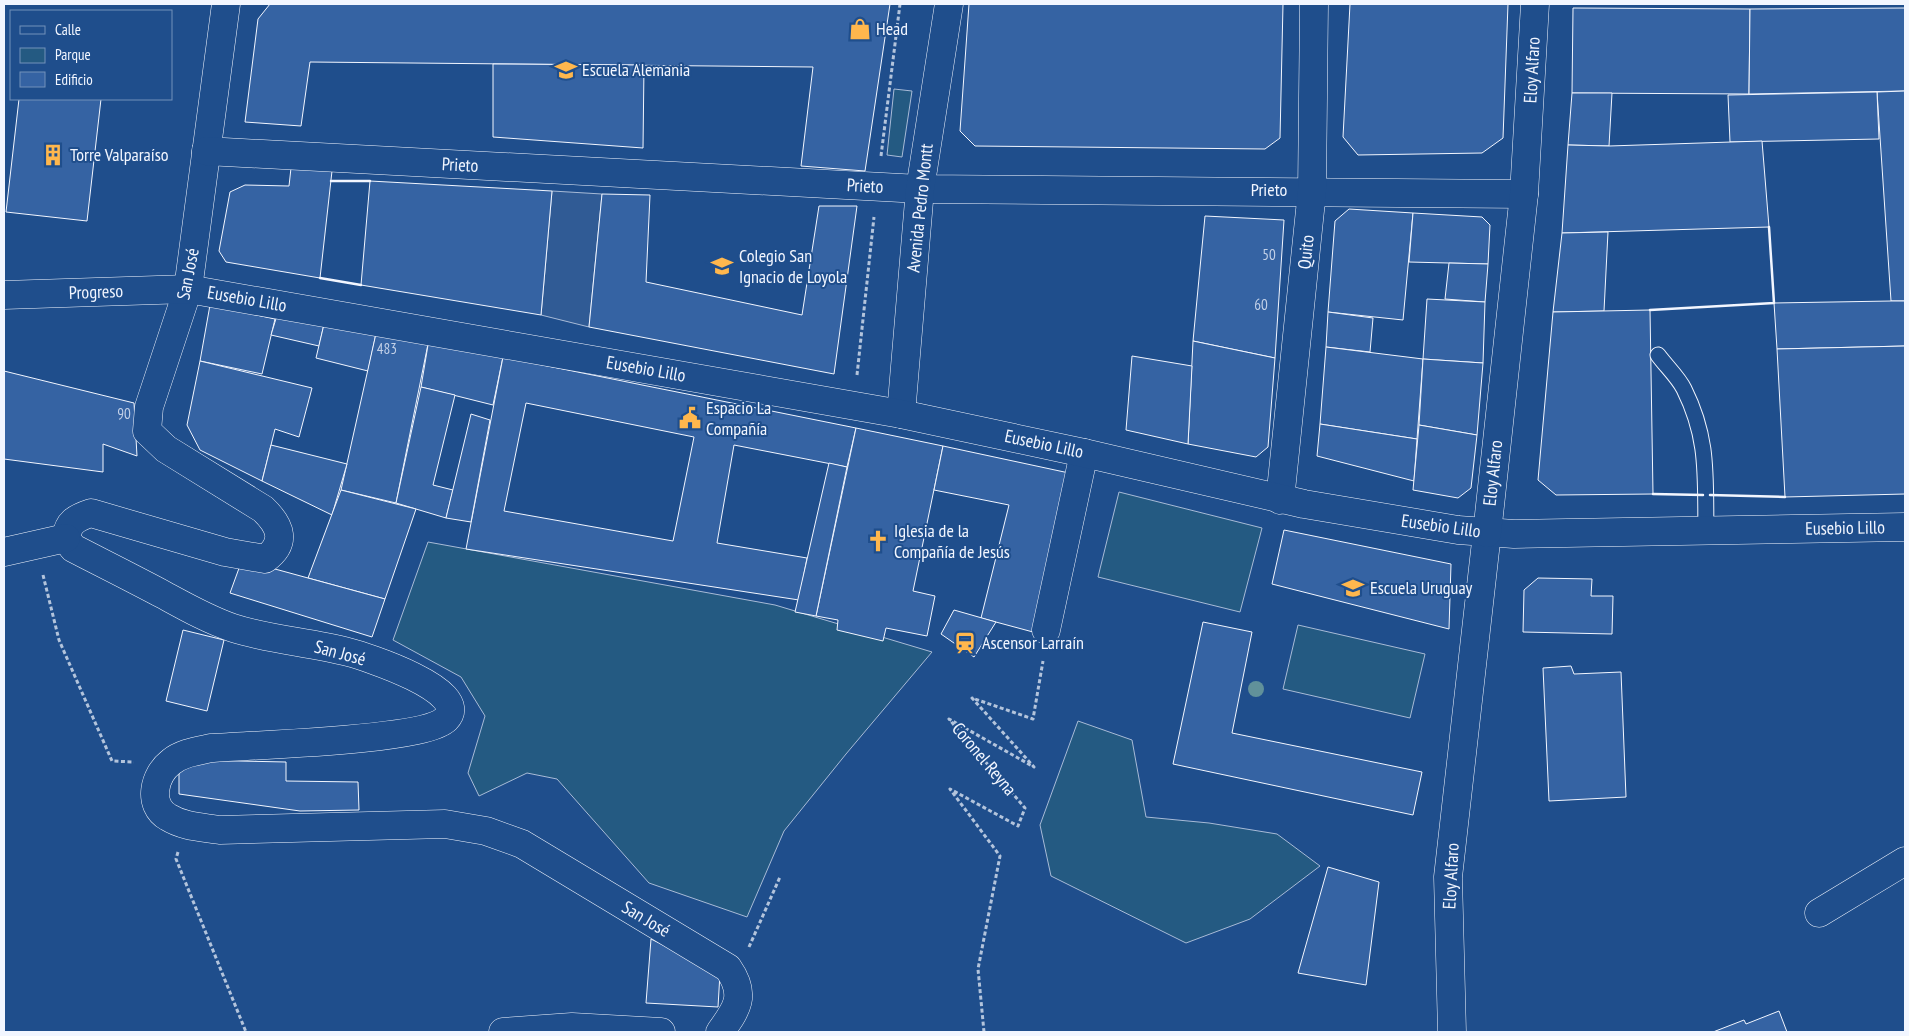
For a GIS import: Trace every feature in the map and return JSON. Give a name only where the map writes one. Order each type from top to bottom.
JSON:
[{"type":"street","name":"San José","points":[[226,4],[188,289],[149,408],[148,431],[166,449],[268,514],[273,519],[280,538],[276,550],[265,559],[225,552],[91,514],[76,518],[68,527],[66,538],[74,548],[192,610],[232,627],[262,636],[348,652],[423,681],[443,693],[450,705],[450,712],[446,719],[436,724],[396,735],[210,748],[188,753],[171,762],[161,773],[155,788],[155,803],[166,816],[184,825],[220,830],[445,824],[486,831],[522,844],[728,968],[736,979]]},
{"type":"street","name":"Avenida Pedro Montt","points":[[901,414],[920,189],[949,4]]},
{"type":"street","name":"Quito","points":[[1280,500],[1312,191],[1314,4]]},
{"type":"street","name":"Eloy Alfaro","points":[[1452,1032],[1448,877],[1524,194],[1536,4]]},
{"type":"street","name":"Prieto","points":[[206,151],[920,189],[1524,194]]},
{"type":"street","name":"Progreso","points":[[4,294],[188,289]]},
{"type":"street","name":"Eusebio Lillo","points":[[188,289],[901,414],[1084,452],[1280,500],[1487,533],[1905,527]]},
{"type":"street","points":[[1046,630],[1084,452]]},
{"type":"street","points":[[4,552],[66,538]]},
{"type":"street","points":[[1819,913],[1905,861]]},
{"type":"street","points":[[720,1032],[735,1012],[739,995],[736,979]]},
{"type":"street","points":[[503,1032],[572,1028],[661,1032]]},
{"type":"lane","points":[[1658,355],[1683,387],[1699,425],[1705,453],[1706,531]]},
{"type":"path","points":[[35,546],[59,640],[112,762],[171,762]]},
{"type":"path","name":"Coronel Reyna","points":[[984,1032],[978,969],[1000,856],[950,790],[1018,826],[1025,808],[949,719],[1034,767],[972,698],[1033,719],[1044,656],[1046,630]]},
{"type":"path","points":[[184,825],[176,859],[246,1032]]},
{"type":"path","points":[[736,979],[780,876]]},
{"type":"green space","points":[[894,89],[912,91],[902,157],[887,155]]},
{"type":"green space","points":[[1119,492],[1262,528],[1240,612],[1098,577]]},
{"type":"green space","points":[[428,542],[775,605],[932,652],[784,831],[747,917],[649,883],[557,779],[527,773],[479,796],[468,773],[485,716],[461,677],[393,640]]},
{"type":"green space","points":[[1298,625],[1425,654],[1410,718],[1283,689]]},
{"type":"green space","points":[[1078,721],[1132,740],[1146,817],[1209,823],[1277,834],[1320,866],[1250,919],[1186,943],[1051,876],[1040,825]]},
{"type":"shaded area","points":[[552,191],[602,194],[589,327],[541,315]]},
{"type":"building","points":[[270,4],[890,4],[865,171],[801,166],[813,67],[310,62],[301,126],[245,122],[258,19]]},
{"type":"building","points":[[969,4],[1283,4],[1280,138],[1265,149],[975,146],[960,131]]},
{"type":"building","points":[[1350,4],[1508,4],[1503,138],[1482,153],[1358,155],[1343,137]]},
{"type":"building","points":[[1573,8],[1750,9],[1749,94],[1572,93]]},
{"type":"building","points":[[1905,8],[1905,91],[1749,94],[1750,9]]},
{"type":"building","points":[[493,64],[644,65],[643,148],[493,137]]},
{"type":"building","points":[[1905,91],[1905,301],[1891,301],[1877,92]]},
{"type":"building","points":[[1877,92],[1879,139],[1730,142],[1728,95]]},
{"type":"building","points":[[1572,93],[1612,93],[1609,146],[1568,145]]},
{"type":"building","name":"Torre Valparaíso","points":[[19,100],[101,100],[87,221],[6,212]]},
{"type":"building","points":[[1762,141],[1769,227],[1562,233],[1568,145],[1609,146]]},
{"type":"building","points":[[291,168],[332,171],[320,278],[226,262],[219,251],[230,192],[245,185],[289,186]]},
{"type":"building","points":[[370,181],[552,191],[541,315],[361,285]]},
{"type":"building","points":[[602,194],[650,195],[646,282],[802,315],[819,206],[857,206],[834,374],[589,327]]},
{"type":"building","points":[[1349,209],[1413,213],[1403,320],[1328,312],[1335,221]]},
{"type":"building","points":[[1413,213],[1482,217],[1490,225],[1488,264],[1409,262]]},
{"type":"building","points":[[1205,216],[1284,220],[1275,358],[1193,341]]},
{"type":"building","points":[[1608,232],[1604,311],[1553,312],[1562,233]]},
{"type":"building","points":[[1449,263],[1488,264],[1485,302],[1445,299]]},
{"type":"building","points":[[1427,299],[1485,302],[1483,363],[1423,359]]},
{"type":"building","points":[[1905,301],[1905,346],[1777,349],[1774,303]]},
{"type":"building","points":[[210,305],[275,319],[262,374],[200,361]]},
{"type":"building","points":[[1650,310],[1653,494],[1556,495],[1538,480],[1553,312]]},
{"type":"building","points":[[278,312],[325,320],[319,346],[271,335]]},
{"type":"building","points":[[1328,312],[1373,318],[1370,352],[1326,347]]},
{"type":"building","points":[[325,320],[377,329],[368,371],[316,358]]},
{"type":"building","points":[[377,329],[429,339],[396,503],[341,490]]},
{"type":"building","points":[[429,339],[503,357],[493,405],[421,387]]},
{"type":"building","points":[[1193,341],[1275,358],[1268,447],[1256,457],[1188,444]]},
{"type":"building","points":[[1905,346],[1905,494],[1785,497],[1777,349]]},
{"type":"building","points":[[1326,347],[1423,359],[1417,439],[1320,424]]},
{"type":"building","points":[[1132,356],[1192,366],[1188,444],[1126,430]]},
{"type":"building","points":[[503,357],[856,428],[847,467],[734,445],[717,543],[807,558],[799,600],[466,549]],"holes":[[[526,403],[694,437],[673,541],[504,511]]]},
{"type":"building","points":[[1423,359],[1483,363],[1477,435],[1419,425]]},
{"type":"building","points":[[200,361],[312,388],[299,437],[275,429],[262,481],[200,450],[187,425]]},
{"type":"building","points":[[4,371],[134,403],[137,456],[103,444],[103,472],[4,459]]},
{"type":"building","points":[[421,387],[455,395],[433,485],[453,490],[446,518],[396,503]]},
{"type":"building","points":[[471,414],[490,420],[471,522],[446,518]]},
{"type":"building","points":[[1320,424],[1417,439],[1414,481],[1317,456]]},
{"type":"building","points":[[1419,425],[1477,435],[1471,488],[1458,498],[1413,490]]},
{"type":"building","name":"Iglesia de la Compañía de Jesús","points":[[856,428],[943,446],[913,591],[935,596],[927,636],[886,628],[883,641],[837,630],[838,620],[816,616]]},
{"type":"building","points":[[271,445],[347,464],[332,515],[262,481]]},
{"type":"building","points":[[943,446],[1069,473],[1033,632],[981,618],[1009,505],[934,490]]},
{"type":"building","points":[[829,463],[847,467],[816,616],[795,612]]},
{"type":"building","points":[[341,490],[416,509],[385,599],[308,578]]},
{"type":"building","points":[[1284,530],[1451,564],[1449,629],[1272,584]]},
{"type":"building","points":[[242,560],[385,599],[372,637],[230,593]]},
{"type":"building","points":[[1538,578],[1592,579],[1591,596],[1613,596],[1612,634],[1523,632],[1524,590]]},
{"type":"building","points":[[954,610],[996,622],[974,657],[941,634]]},
{"type":"building","points":[[1203,622],[1252,632],[1232,733],[1422,772],[1413,815],[1173,764]]},
{"type":"building","points":[[183,630],[224,640],[207,711],[166,701]]},
{"type":"building","points":[[1571,666],[1574,674],[1621,672],[1626,797],[1549,801],[1543,668]]},
{"type":"building","points":[[191,760],[286,762],[286,781],[358,782],[359,810],[300,811],[179,794],[179,773]]},
{"type":"building","points":[[1328,867],[1379,882],[1366,985],[1298,973]]},
{"type":"building","points":[[651,939],[720,973],[718,1007],[646,1003]]},
{"type":"building","points":[[1779,1011],[1787,1032],[1713,1032],[1744,1020],[1746,1024]]},
{"type":"wall","points":[[331,181],[370,181]]},
{"type":"wall","points":[[1650,310],[1774,303],[1769,227]]},
{"type":"wall","points":[[320,278],[361,285]]},
{"type":"wall","points":[[1653,494],[1703,495]]},
{"type":"wall","points":[[1710,495],[1785,497]]},
{"type":"place","name":"Head","points":[[860,29]]},
{"type":"place","name":"Escuela Alemania","points":[[566,70]]},
{"type":"place","name":"Torre Valparaíso","points":[[53,155]]},
{"type":"place","name":"Colegio San Ignacio de Loyola","points":[[722,266]]},
{"type":"place","name":"Espacio La Compañía","points":[[690,418]]},
{"type":"place","name":"Iglesia de la Compañía de Jesús","points":[[878,541]]},
{"type":"place","name":"Escuela Uruguay","points":[[1353,588]]},
{"type":"place","name":"Ascensor Larraín","points":[[965,643]]}]
